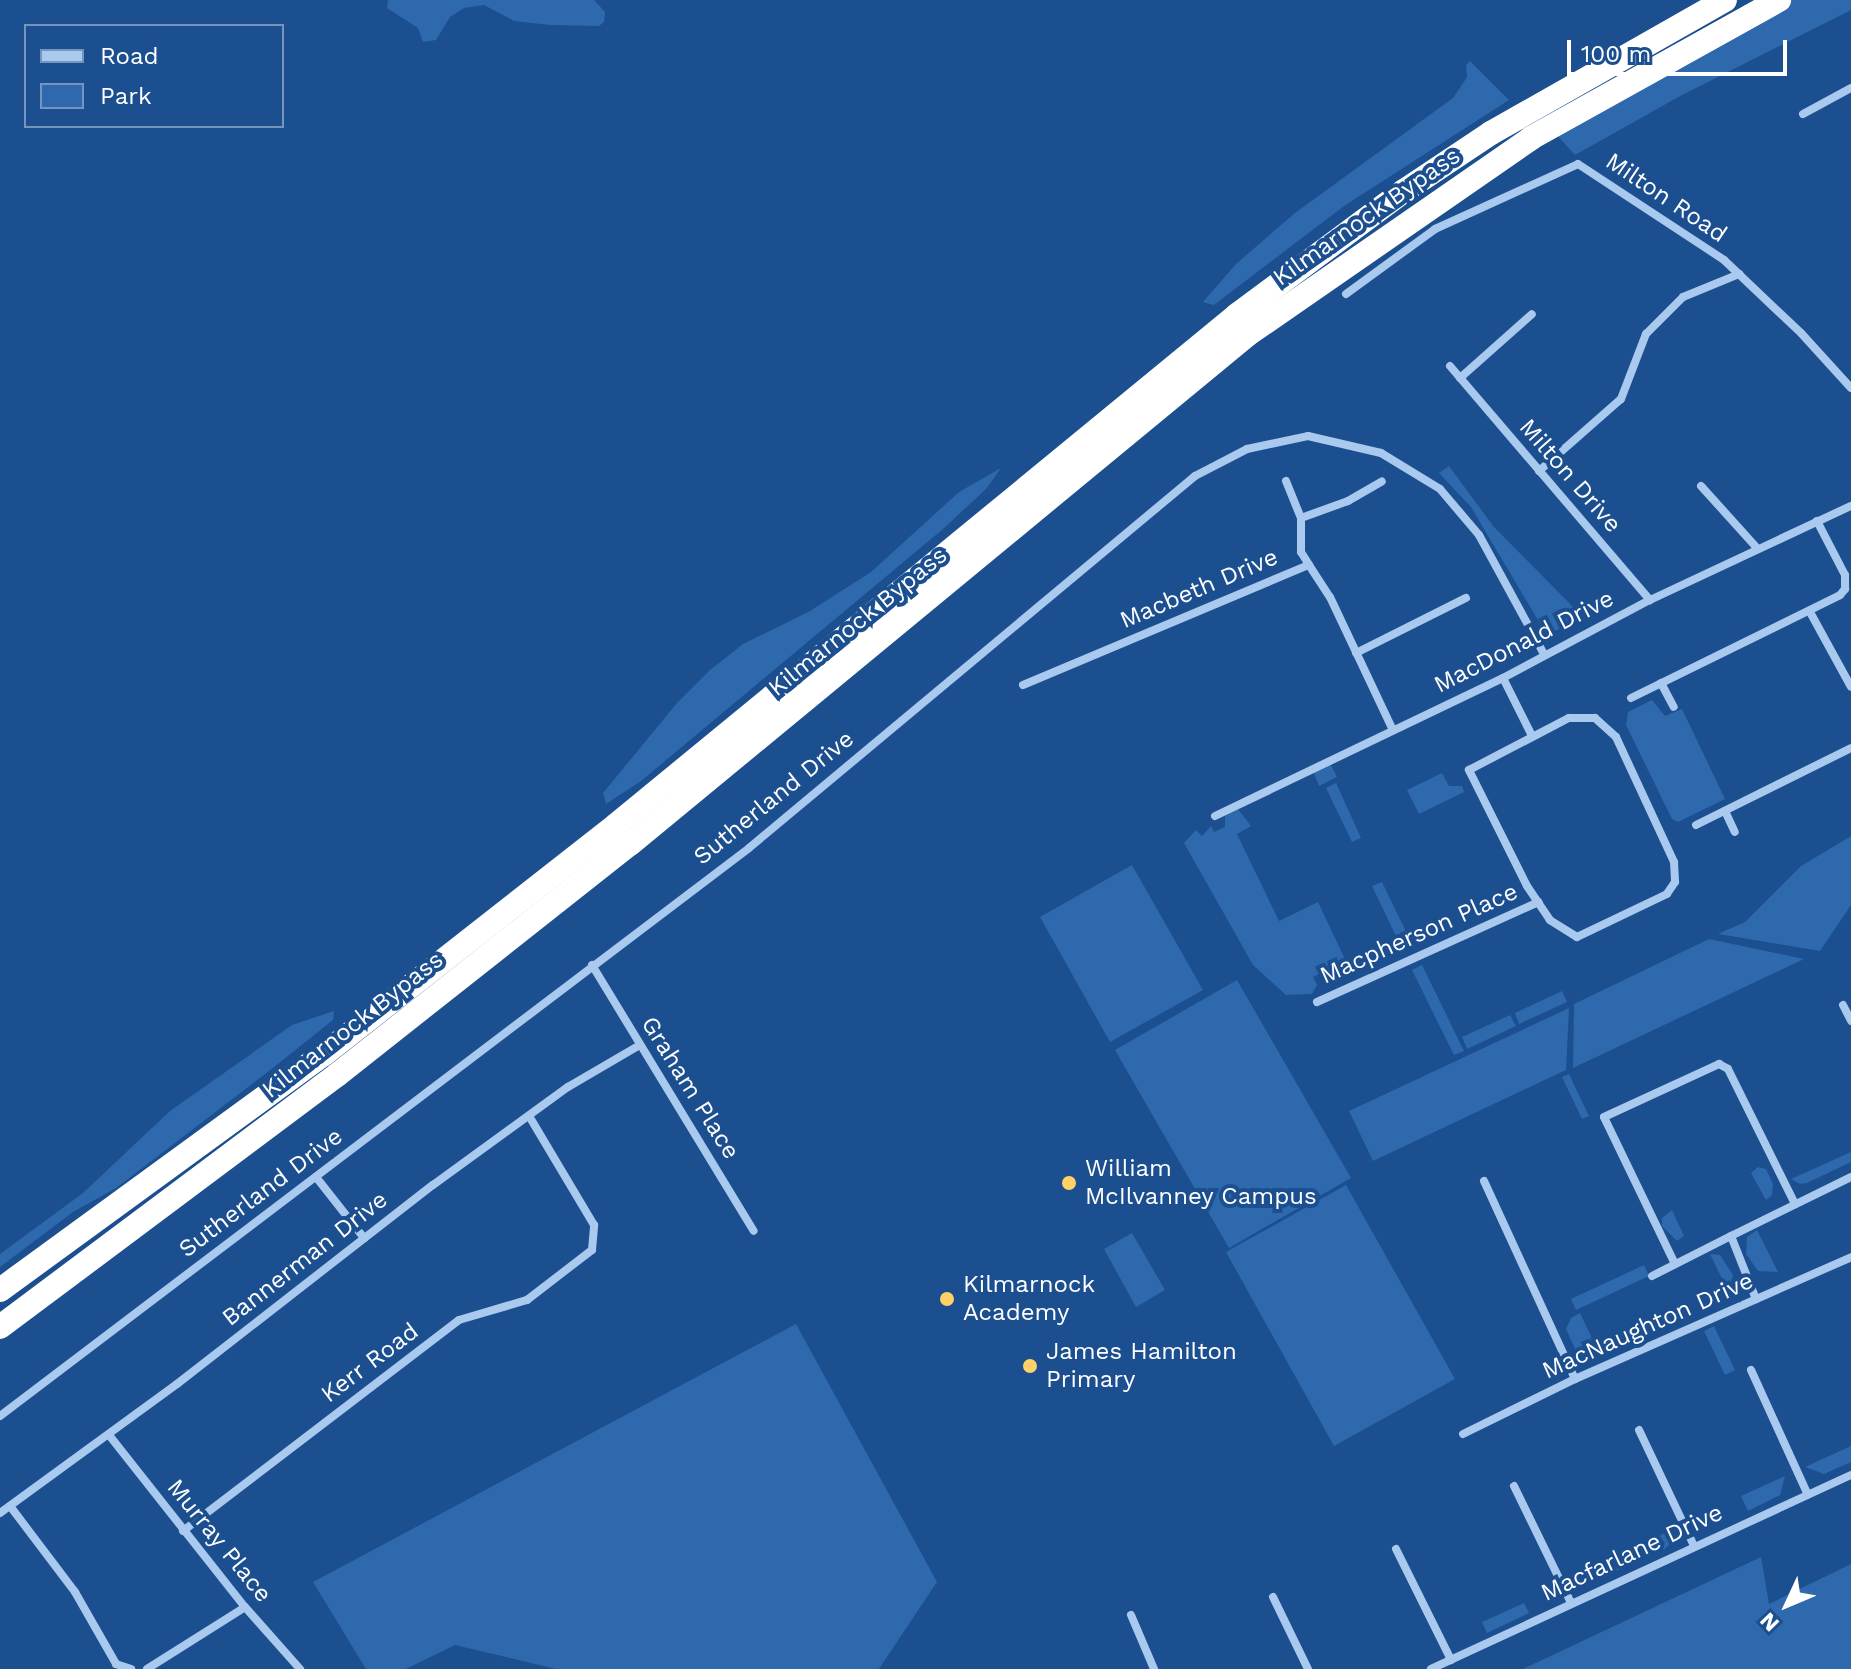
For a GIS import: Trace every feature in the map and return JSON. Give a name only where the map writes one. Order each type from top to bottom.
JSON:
[{"type":"highway","name":"Kilmarnock Bypass","points":[[0,1290],[324,1054],[616,825],[1237,315],[1404,191],[1491,133],[1725,0]]},
{"type":"highway","name":"Kilmarnock Bypass","points":[[0,1327],[337,1075],[630,844],[1247,335],[1531,138],[1779,0]]},
{"type":"street","points":[[1803,114],[1851,88]]},
{"type":"street","name":"Milton Road","points":[[1346,294],[1435,229],[1578,164],[1724,260],[1801,333],[1851,388]]},
{"type":"street","points":[[1539,471],[1621,399],[1646,334],[1683,297],[1739,274]]},
{"type":"street","points":[[1460,378],[1532,314]]},
{"type":"street","name":"Milton Drive","points":[[1450,366],[1650,600]]},
{"type":"street","name":"Sutherland Drive","points":[[0,1416],[749,848],[1195,476],[1247,449],[1308,436],[1381,453],[1440,489],[1479,535],[1544,654]]},
{"type":"street","points":[[1286,481],[1301,518],[1301,552],[1309,565]]},
{"type":"street","points":[[1301,518],[1348,501],[1382,481]]},
{"type":"street","points":[[1701,486],[1757,548]]},
{"type":"street","name":"MacDonald Drive","points":[[1215,816],[1503,678],[1650,600],[1851,506]]},
{"type":"street","points":[[1631,698],[1840,595],[1846,582],[1817,521]]},
{"type":"street","name":"Macbeth Drive","points":[[1023,685],[1309,565],[1393,730]]},
{"type":"street","points":[[1356,653],[1466,598]]},
{"type":"street","points":[[1810,612],[1851,687]]},
{"type":"street","points":[[1503,678],[1532,736]]},
{"type":"street","points":[[1661,683],[1674,707]]},
{"type":"street","points":[[1569,718],[1595,718],[1616,737],[1674,862],[1675,882],[1667,894],[1577,937],[1550,920],[1469,770],[1532,736],[1569,718]]},
{"type":"street","points":[[1696,825],[1851,748]]},
{"type":"street","points":[[1725,811],[1735,832]]},
{"type":"street","name":"Macpherson Place","points":[[1317,1002],[1538,902]]},
{"type":"street","name":"Graham Place","points":[[592,965],[754,1231]]},
{"type":"street","points":[[1843,1005],[1851,1021]]},
{"type":"street","name":"Bannerman Drive","points":[[0,1513],[109,1435],[364,1238],[568,1087],[640,1045]]},
{"type":"street","points":[[1675,1264],[1604,1117],[1719,1064],[1728,1069],[1795,1204]]},
{"type":"street","name":"Kerr Road","points":[[183,1531],[459,1320],[527,1300],[592,1250],[594,1225],[529,1116]]},
{"type":"street","points":[[316,1177],[364,1238]]},
{"type":"street","points":[[1652,1276],[1851,1177]]},
{"type":"street","points":[[1484,1181],[1575,1379]]},
{"type":"street","points":[[1731,1236],[1756,1299]]},
{"type":"street","name":"MacNaughton Drive","points":[[1463,1434],[1575,1379],[1851,1257]]},
{"type":"street","points":[[1751,1370],[1808,1495]]},
{"type":"street","points":[[1639,1430],[1694,1546]]},
{"type":"street","name":"Murray Place","points":[[109,1435],[245,1607],[300,1669]]},
{"type":"street","name":"Macfarlane Drive","points":[[1431,1669],[1851,1475]]},
{"type":"street","points":[[1514,1486],[1571,1603]]},
{"type":"street","points":[[10,1506],[75,1592],[113,1666],[131,1669]]},
{"type":"street","points":[[1396,1549],[1451,1660]]},
{"type":"street","points":[[1273,1597],[1308,1669]]},
{"type":"street","points":[[147,1669],[245,1607]]},
{"type":"street","points":[[1131,1615],[1154,1669]]},
{"type":"green space","points":[[388,0],[594,0],[605,12],[604,22],[599,26],[550,25],[514,21],[484,5],[464,8],[450,17],[436,40],[423,42],[418,28],[387,8]]},
{"type":"green space","points":[[1792,0],[1851,0],[1851,10],[1682,95],[1575,155],[1554,132]]},
{"type":"green space","points":[[1470,61],[1509,100],[1344,206],[1214,305],[1203,302],[1236,264],[1295,213],[1453,98],[1467,77],[1466,65]]},
{"type":"green space","points":[[1449,466],[1494,527],[1583,617],[1553,632],[1542,627],[1471,507],[1439,473]]},
{"type":"green space","points":[[1001,468],[986,489],[943,529],[641,781],[606,804],[603,793],[677,703],[710,670],[743,644],[810,611],[871,572],[959,492]]},
{"type":"green space","points":[[1652,700],[1665,716],[1682,709],[1725,799],[1678,822],[1672,819],[1626,725],[1628,712]]},
{"type":"green space","points":[[1330,763],[1337,777],[1319,786],[1313,771]]},
{"type":"green space","points":[[1442,773],[1449,786],[1462,786],[1464,792],[1419,814],[1407,790]]},
{"type":"green space","points":[[1336,783],[1361,838],[1352,842],[1326,788]]},
{"type":"green space","points":[[1238,809],[1251,826],[1237,834],[1279,921],[1318,902],[1352,974],[1344,978],[1333,967],[1313,977],[1317,985],[1312,994],[1286,995],[1253,965],[1184,843],[1196,830],[1202,836],[1211,826],[1214,832],[1225,827],[1225,816]]},
{"type":"green space","points":[[1851,836],[1851,905],[1820,951],[1718,934],[1745,922],[1801,866]]},
{"type":"green space","points":[[1132,865],[1203,990],[1110,1042],[1040,917]]},
{"type":"green space","points":[[1382,882],[1413,946],[1403,951],[1372,886]]},
{"type":"green space","points":[[1709,939],[1804,959],[1573,1068],[1574,1004]]},
{"type":"green space","points":[[1393,940],[1399,953],[1360,970],[1354,958]]},
{"type":"green space","points":[[1422,965],[1464,1051],[1454,1055],[1412,970]]},
{"type":"green space","points":[[1237,980],[1351,1178],[1229,1248],[1115,1050]]},
{"type":"green space","points":[[1562,991],[1567,1002],[1519,1024],[1515,1013]]},
{"type":"green space","points":[[1569,1008],[1566,1070],[1373,1161],[1349,1111]]},
{"type":"green space","points":[[334,1011],[333,1020],[269,1071],[116,1188],[73,1212],[0,1267],[0,1254],[83,1193],[170,1111],[292,1025]]},
{"type":"green space","points":[[1510,1015],[1516,1026],[1467,1049],[1462,1037]]},
{"type":"green space","points":[[1569,1074],[1589,1116],[1582,1119],[1562,1077]]},
{"type":"green space","points":[[1851,1152],[1851,1162],[1807,1183],[1800,1184],[1791,1179]]},
{"type":"green space","points":[[1758,1167],[1766,1169],[1773,1184],[1772,1195],[1766,1200],[1751,1173]]},
{"type":"green space","points":[[1346,1185],[1455,1379],[1334,1446],[1226,1252]]},
{"type":"green space","points":[[1672,1210],[1684,1236],[1677,1241],[1662,1226],[1662,1218]]},
{"type":"green space","points":[[1757,1230],[1778,1272],[1758,1271],[1746,1254],[1747,1237]]},
{"type":"green space","points":[[1132,1233],[1165,1290],[1136,1307],[1104,1249]]},
{"type":"green space","points":[[1710,1254],[1720,1255],[1733,1275],[1729,1293]]},
{"type":"green space","points":[[1644,1265],[1649,1276],[1576,1310],[1571,1299]]},
{"type":"green space","points":[[1580,1313],[1600,1355],[1592,1358],[1576,1351],[1566,1329],[1571,1318]]},
{"type":"green space","points":[[796,1324],[937,1582],[879,1669],[556,1669],[455,1645],[406,1669],[366,1669],[313,1582]]},
{"type":"green space","points":[[1714,1326],[1735,1370],[1725,1375],[1704,1331]]},
{"type":"green space","points":[[1851,1446],[1851,1462],[1824,1474],[1805,1467]]},
{"type":"green space","points":[[1785,1476],[1780,1495],[1748,1511],[1741,1496]]},
{"type":"green space","points":[[1672,1530],[1672,1542],[1665,1549],[1607,1575],[1602,1564],[1610,1558]]},
{"type":"green space","points":[[1761,1557],[1769,1604],[1851,1564],[1851,1669],[1523,1669]]},
{"type":"green space","points":[[1524,1603],[1529,1613],[1487,1633],[1482,1622]]},
{"type":"place","name":"William McIlvanney Campus","points":[[1069,1183]]},
{"type":"place","name":"Kilmarnock Academy","points":[[947,1299]]},
{"type":"place","name":"James Hamilton Primary","points":[[1030,1366]]}]
